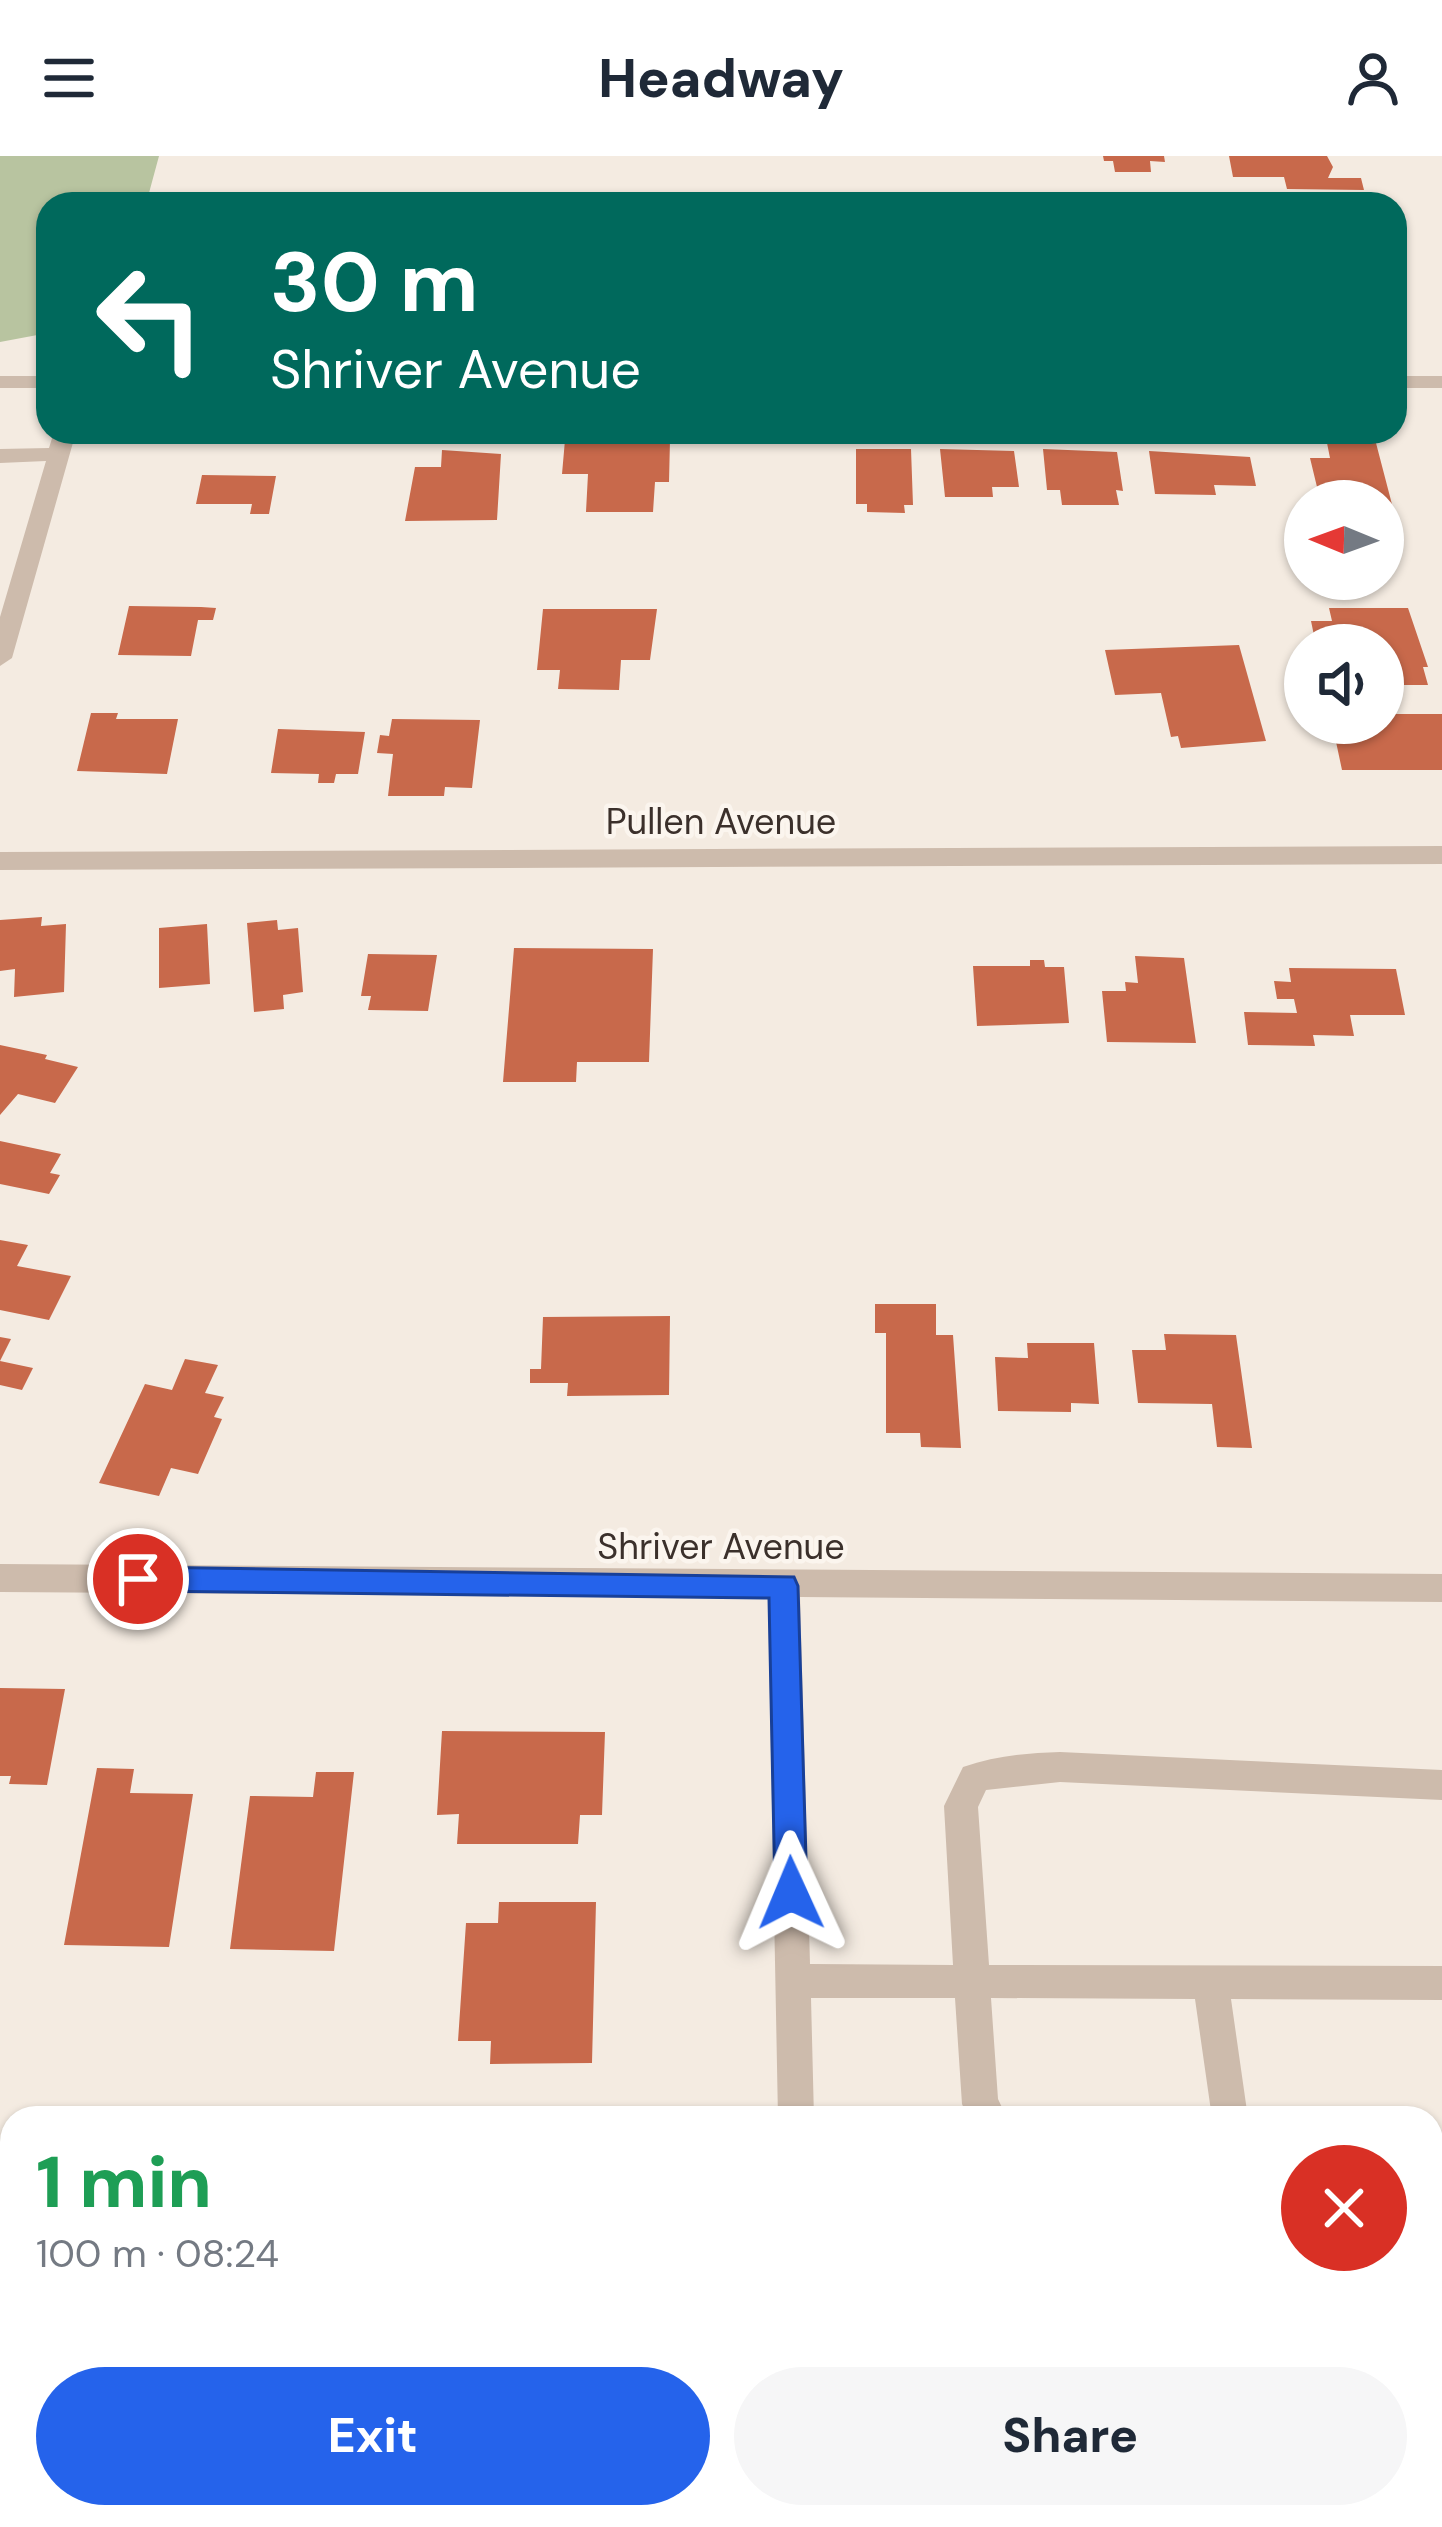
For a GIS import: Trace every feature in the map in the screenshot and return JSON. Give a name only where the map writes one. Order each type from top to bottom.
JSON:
[{"type":"street","points":[[0,382],[36,382]]},
{"type":"street","points":[[1407,382],[1442,382]]},
{"type":"street","points":[[0,456],[57,444]]},
{"type":"street","points":[[0,658],[10,586],[62,444]]},
{"type":"street","name":"Pullen Avenue","points":[[0,860],[1442,855]]},
{"type":"street","name":"Shriver Avenue","points":[[0,1578],[1442,1588]]},
{"type":"street","points":[[784,1586],[796,2106]]},
{"type":"street","points":[[981,2106],[962,1806],[975,1778],[1012,1768],[1060,1767],[1442,1785]]},
{"type":"street","points":[[793,1981],[1442,1983]]},
{"type":"street","points":[[1211,1982],[1228,2106]]},
{"type":"green space","points":[[0,156],[159,156],[149,192],[36,192],[36,335],[0,342]]},
{"type":"building","points":[[1103,156],[1164,156],[1165,162],[1150,161],[1151,172],[1115,172],[1113,161],[1104,161]]},
{"type":"building","points":[[1229,156],[1327,156],[1333,167],[1328,178],[1361,178],[1364,190],[1287,189],[1284,177],[1233,177]]},
{"type":"building","points":[[565,444],[670,444],[669,482],[655,482],[653,512],[586,512],[588,474],[562,474]]},
{"type":"building","points":[[1327,444],[1376,444],[1386,480],[1315,480],[1310,458],[1330,458]]},
{"type":"building","points":[[856,449],[911,449],[913,505],[904,505],[905,513],[867,512],[867,504],[856,504]]},
{"type":"building","points":[[940,449],[1014,451],[1019,487],[992,487],[993,497],[945,497]]},
{"type":"building","points":[[1043,449],[1117,452],[1123,491],[1116,490],[1119,505],[1062,505],[1060,490],[1047,490]]},
{"type":"building","points":[[442,450],[501,454],[497,520],[405,521],[415,467],[441,467]]},
{"type":"building","points":[[1149,451],[1250,457],[1256,486],[1214,485],[1216,495],[1155,494]]},
{"type":"building","points":[[202,475],[276,476],[269,514],[250,514],[252,504],[196,504]]},
{"type":"building","points":[[129,606],[216,608],[213,620],[198,620],[191,656],[118,655]]},
{"type":"building","points":[[1329,608],[1408,608],[1428,667],[1423,667],[1428,685],[1404,685],[1404,624],[1311,621],[1332,621]]},
{"type":"building","points":[[543,609],[657,609],[650,660],[621,660],[619,690],[558,689],[560,670],[537,670]]},
{"type":"building","points":[[1239,645],[1266,741],[1181,748],[1178,736],[1171,737],[1161,693],[1115,695],[1105,650]]},
{"type":"building","points":[[91,713],[118,713],[116,719],[178,719],[167,774],[77,771]]},
{"type":"building","points":[[1404,714],[1442,714],[1442,770],[1342,770],[1336,744],[1404,744]]},
{"type":"building","points":[[392,719],[480,720],[472,788],[445,787],[444,796],[388,796],[393,754],[377,753],[380,735],[389,736]]},
{"type":"building","points":[[278,729],[365,732],[358,774],[336,774],[334,783],[318,783],[319,774],[271,773]]},
{"type":"building","points":[[42,917],[41,926],[66,924],[64,992],[14,997],[15,969],[0,971],[0,920]]},
{"type":"building","points":[[277,920],[278,930],[298,928],[303,992],[283,995],[284,1009],[254,1012],[247,923]]},
{"type":"building","points":[[207,924],[210,984],[159,988],[159,928]]},
{"type":"building","points":[[514,948],[653,949],[649,1062],[577,1062],[576,1082],[503,1082]]},
{"type":"building","points":[[368,954],[437,955],[428,1011],[368,1010],[371,996],[361,996]]},
{"type":"building","points":[[1135,956],[1184,958],[1196,1043],[1107,1042],[1102,991],[1126,991],[1125,982],[1138,983]]},
{"type":"building","points":[[1030,960],[1044,960],[1045,967],[1064,967],[1069,1023],[977,1026],[973,966],[1030,966]]},
{"type":"building","points":[[1289,968],[1396,969],[1405,1015],[1350,1015],[1354,1036],[1313,1035],[1315,1046],[1248,1045],[1244,1012],[1297,1013],[1294,999],[1277,999],[1274,981],[1291,982]]},
{"type":"building","points":[[0,1045],[78,1067],[55,1103],[18,1094],[0,1115]]},
{"type":"building","points":[[0,1141],[61,1154],[50,1173],[60,1175],[49,1194],[0,1184]]},
{"type":"building","points":[[0,1240],[28,1245],[17,1266],[71,1276],[49,1320],[0,1310]]},
{"type":"building","points":[[875,1304],[936,1304],[936,1335],[953,1335],[961,1448],[921,1447],[920,1433],[886,1433],[886,1333],[875,1333]]},
{"type":"building","points":[[670,1316],[669,1395],[567,1396],[568,1383],[530,1383],[530,1369],[541,1369],[543,1317]]},
{"type":"building","points":[[1164,1334],[1236,1335],[1252,1448],[1217,1447],[1212,1404],[1138,1403],[1132,1350],[1166,1350]]},
{"type":"building","points":[[0,1337],[11,1339],[0,1361]]},
{"type":"building","points":[[1027,1343],[1094,1343],[1099,1404],[1071,1403],[1071,1412],[998,1411],[995,1357],[1028,1358]]},
{"type":"building","points":[[185,1359],[218,1365],[205,1393],[224,1397],[214,1417],[222,1419],[198,1474],[171,1468],[159,1496],[99,1483],[145,1384],[172,1390]]},
{"type":"building","points":[[0,1361],[33,1368],[22,1390],[0,1385]]},
{"type":"building","points":[[0,1688],[65,1689],[47,1785],[9,1784],[11,1776],[0,1776]]},
{"type":"building","points":[[442,1731],[605,1732],[602,1815],[580,1815],[578,1844],[457,1844],[459,1814],[437,1815]]},
{"type":"building","points":[[97,1768],[134,1769],[130,1793],[193,1794],[169,1947],[64,1945]]},
{"type":"building","points":[[316,1772],[354,1772],[334,1951],[230,1949],[250,1796],[313,1797]]},
{"type":"building","points":[[499,1902],[596,1902],[592,2063],[490,2064],[491,2041],[458,2041],[466,1923],[498,1923]]},
{"type":"route","points":[[138,1579],[784,1586],[791,1893]]}]
